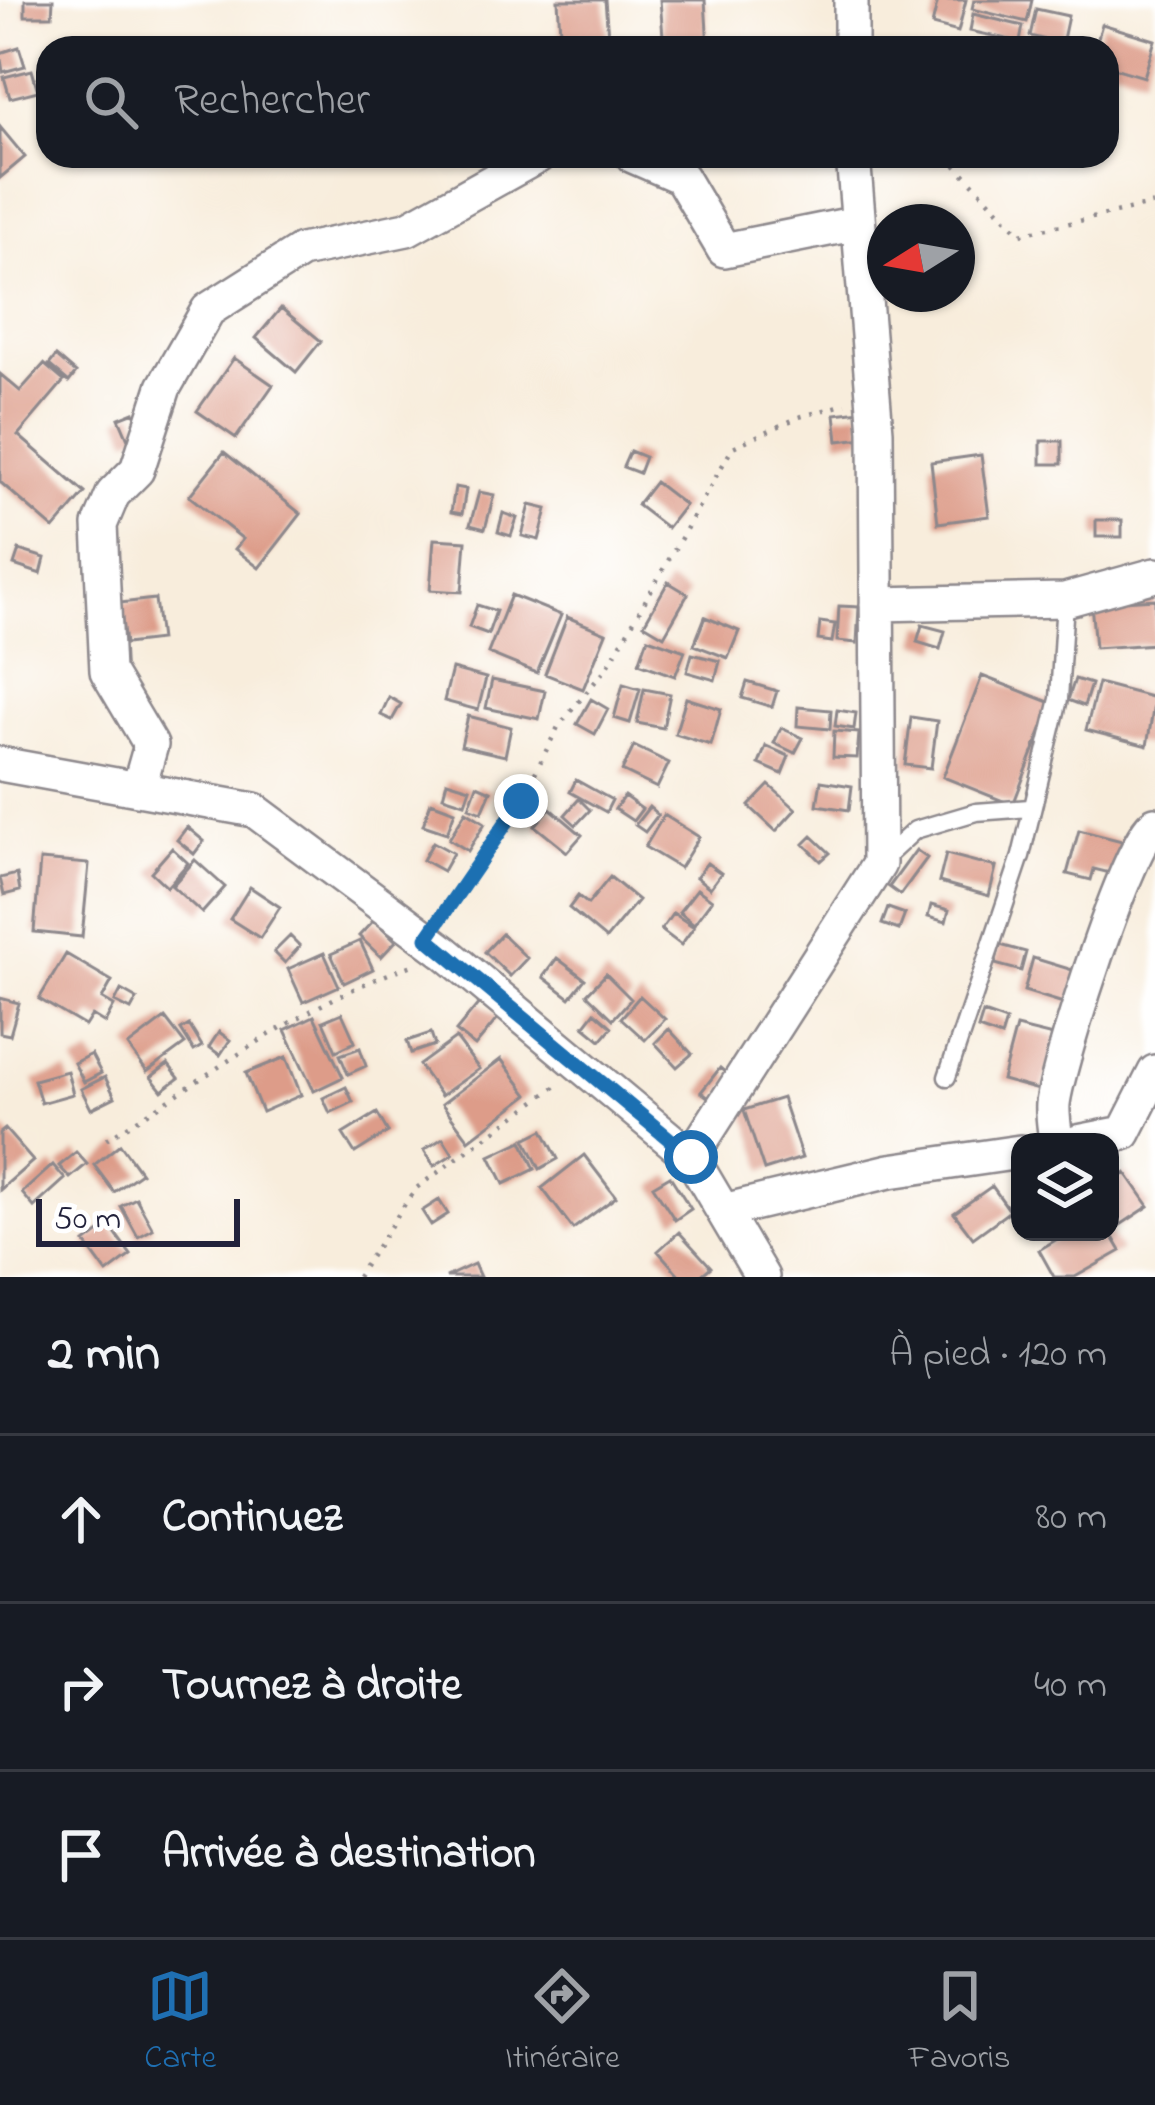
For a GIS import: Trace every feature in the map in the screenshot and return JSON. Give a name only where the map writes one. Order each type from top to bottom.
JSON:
[{"type":"street","points":[[850,0],[851,36]]},
{"type":"street","points":[[139,787],[151,745],[107,671],[100,525],[113,494],[137,470],[164,387],[208,310],[301,250],[407,229],[516,168]]},
{"type":"street","points":[[660,168],[681,177],[724,250],[857,224]]},
{"type":"street","points":[[691,1157],[879,864],[874,398],[854,168]]},
{"type":"street","points":[[877,604],[1066,600],[1155,574]]},
{"type":"street","points":[[0,764],[254,810],[436,946],[691,1157],[762,1277]]},
{"type":"street","points":[[1055,1133],[1053,1103],[1115,890],[1145,829],[1155,824]]},
{"type":"street","points":[[1119,1134],[1124,1133],[1155,1072]]},
{"type":"street","points":[[723,1211],[890,1171],[1011,1152]]},
{"type":"lane","points":[[947,1077],[1021,856],[1059,699],[1066,600]]},
{"type":"lane","points":[[879,864],[915,830],[976,812],[1030,808]]},
{"type":"path","points":[[959,168],[1022,234],[1155,204]]},
{"type":"path","points":[[106,1139],[323,1000],[436,946],[521,801],[558,727],[608,666],[733,447],[799,416],[874,398]]},
{"type":"path","points":[[357,1277],[415,1189],[584,1067]]},
{"type":"building","points":[[25,0],[53,0],[52,16],[25,16]]},
{"type":"building","points":[[558,0],[605,0],[608,36],[560,36]]},
{"type":"building","points":[[660,0],[705,0],[707,36],[663,36]]},
{"type":"building","points":[[938,0],[966,0],[958,32],[932,25]]},
{"type":"building","points":[[974,0],[1032,0],[1027,22],[972,9]]},
{"type":"building","points":[[1036,9],[1068,16],[1064,36],[1030,36]]},
{"type":"building","points":[[973,14],[1023,26],[1021,36],[970,31]]},
{"type":"building","points":[[1102,24],[1155,40],[1144,77],[1119,70],[1119,36],[1098,36]]},
{"type":"building","points":[[19,47],[25,66],[3,72],[0,53]]},
{"type":"building","points":[[32,70],[36,92],[10,98],[4,77]]},
{"type":"building","points":[[0,127],[25,157],[0,178]]},
{"type":"building","points":[[281,308],[321,341],[296,372],[256,338]]},
{"type":"building","points":[[56,356],[76,373],[69,382],[49,365]]},
{"type":"building","points":[[234,358],[273,385],[236,438],[197,411]]},
{"type":"building","points":[[44,364],[64,381],[18,435],[85,493],[54,529],[0,482],[0,374],[20,391]]},
{"type":"building","points":[[861,411],[864,438],[838,441],[835,414]]},
{"type":"building","points":[[134,412],[142,433],[128,439],[119,418]]},
{"type":"building","points":[[1041,441],[1062,441],[1062,464],[1041,464]]},
{"type":"building","points":[[630,451],[645,457],[639,473],[623,467]]},
{"type":"building","points":[[224,452],[301,514],[259,568],[235,549],[243,539],[189,496]]},
{"type":"building","points":[[981,455],[989,516],[938,523],[931,462]]},
{"type":"building","points":[[655,482],[685,505],[667,528],[637,505]]},
{"type":"building","points":[[455,487],[466,489],[462,514],[451,512]]},
{"type":"building","points":[[479,492],[494,495],[485,529],[470,525]]},
{"type":"building","points":[[530,505],[547,509],[539,540],[522,536]]},
{"type":"building","points":[[503,513],[517,518],[511,536],[498,532]]},
{"type":"building","points":[[1096,520],[1122,520],[1122,537],[1096,537]]},
{"type":"building","points":[[434,539],[466,541],[462,592],[430,590]]},
{"type":"building","points":[[19,550],[45,558],[41,574],[14,565]]},
{"type":"building","points":[[668,582],[688,594],[664,636],[644,624]]},
{"type":"building","points":[[511,595],[561,615],[537,673],[488,653]]},
{"type":"building","points":[[155,599],[160,640],[125,644],[120,603]]},
{"type":"building","points":[[1155,599],[1155,644],[1095,648],[1091,603]]},
{"type":"building","points":[[477,605],[496,611],[488,634],[469,627]]},
{"type":"building","points":[[839,606],[859,607],[857,643],[837,641]]},
{"type":"building","points":[[567,617],[606,633],[583,689],[545,674]]},
{"type":"building","points":[[705,617],[739,631],[728,658],[694,645]]},
{"type":"building","points":[[820,622],[835,624],[832,642],[818,640]]},
{"type":"building","points":[[922,625],[945,631],[940,649],[917,642]]},
{"type":"building","points":[[648,638],[685,651],[675,676],[639,663]]},
{"type":"building","points":[[692,654],[720,661],[715,680],[687,672]]},
{"type":"building","points":[[452,669],[486,678],[478,710],[444,701]]},
{"type":"building","points":[[982,676],[1052,703],[1013,805],[943,777]]},
{"type":"building","points":[[1075,679],[1091,684],[1084,706],[1068,700]]},
{"type":"building","points":[[492,680],[545,691],[539,719],[486,708]]},
{"type":"building","points":[[747,682],[777,691],[772,707],[742,698]]},
{"type":"building","points":[[1098,683],[1155,698],[1147,746],[1086,730]]},
{"type":"building","points":[[623,684],[640,689],[630,723],[614,718]]},
{"type":"building","points":[[644,689],[670,694],[663,728],[637,723]]},
{"type":"building","points":[[389,697],[401,704],[392,720],[381,715]]},
{"type":"building","points":[[686,698],[721,709],[711,745],[675,734]]},
{"type":"building","points":[[591,699],[608,709],[595,734],[577,724]]},
{"type":"building","points":[[798,707],[831,710],[830,729],[797,726]]},
{"type":"building","points":[[837,710],[856,713],[854,729],[835,726]]},
{"type":"building","points":[[468,716],[511,727],[505,756],[461,746]]},
{"type":"building","points":[[911,717],[937,721],[931,768],[905,765]]},
{"type":"building","points":[[781,728],[803,738],[795,753],[774,743]]},
{"type":"building","points":[[834,731],[859,733],[857,758],[833,757]]},
{"type":"building","points":[[634,746],[669,763],[657,788],[622,771]]},
{"type":"building","points":[[766,746],[789,756],[782,774],[759,764]]},
{"type":"building","points":[[576,780],[612,800],[606,812],[570,792]]},
{"type":"building","points":[[447,781],[470,788],[465,803],[443,796]]},
{"type":"building","points":[[821,781],[852,786],[849,810],[817,805]]},
{"type":"building","points":[[477,785],[491,791],[482,812],[469,807]]},
{"type":"building","points":[[769,785],[796,809],[776,831],[749,806]]},
{"type":"building","points":[[624,796],[642,809],[633,821],[615,809]]},
{"type":"building","points":[[579,799],[590,810],[576,825],[565,815]]},
{"type":"building","points":[[431,802],[455,811],[447,833],[423,825]]},
{"type":"building","points":[[649,807],[658,815],[645,832],[635,825]]},
{"type":"building","points":[[550,808],[582,835],[567,852],[535,826]]},
{"type":"building","points":[[466,811],[485,823],[468,851],[449,839]]},
{"type":"building","points":[[664,815],[699,837],[680,868],[645,847]]},
{"type":"building","points":[[187,827],[204,841],[194,854],[177,840]]},
{"type":"building","points":[[1079,830],[1122,841],[1114,874],[1094,869],[1091,880],[1067,874]]},
{"type":"building","points":[[812,836],[830,853],[821,861],[804,844]]},
{"type":"building","points":[[433,842],[453,853],[443,871],[423,860]]},
{"type":"building","points":[[172,848],[188,863],[167,887],[151,872]]},
{"type":"building","points":[[916,850],[927,858],[900,895],[889,887]]},
{"type":"building","points":[[946,854],[996,867],[989,896],[939,882]]},
{"type":"building","points":[[40,860],[89,864],[82,937],[34,932]]},
{"type":"building","points":[[195,860],[225,887],[202,913],[172,886]]},
{"type":"building","points":[[707,863],[721,873],[710,888],[696,877]]},
{"type":"building","points":[[17,874],[20,891],[4,895],[0,878]]},
{"type":"building","points":[[610,877],[638,900],[606,939],[569,908],[578,896],[588,904]]},
{"type":"building","points":[[250,887],[280,907],[260,938],[230,919]]},
{"type":"building","points":[[697,889],[712,900],[694,924],[679,912]]},
{"type":"building","points":[[931,905],[949,910],[946,922],[928,917]]},
{"type":"building","points":[[888,908],[905,914],[899,930],[882,924]]},
{"type":"building","points":[[673,913],[694,927],[681,945],[661,930]]},
{"type":"building","points":[[374,920],[396,941],[381,957],[359,936]]},
{"type":"building","points":[[502,934],[527,958],[510,976],[485,952]]},
{"type":"building","points":[[290,936],[300,946],[285,963],[274,952]]},
{"type":"building","points":[[360,941],[373,969],[344,983],[331,954]]},
{"type":"building","points":[[1000,945],[1026,952],[1021,971],[995,964]]},
{"type":"building","points":[[324,953],[339,986],[303,1002],[288,969]]},
{"type":"building","points":[[66,954],[112,981],[102,999],[114,1006],[105,1023],[92,1015],[85,1026],[39,999]]},
{"type":"building","points":[[557,958],[585,979],[570,998],[543,977]]},
{"type":"building","points":[[1033,958],[1079,972],[1070,1005],[1024,991]]},
{"type":"building","points":[[606,974],[631,999],[613,1019],[587,994]]},
{"type":"building","points":[[121,990],[137,999],[131,1010],[115,1002]]},
{"type":"building","points":[[640,996],[665,1019],[645,1040],[621,1018]]},
{"type":"building","points":[[0,998],[19,1003],[10,1035],[0,1033]]},
{"type":"building","points":[[479,1003],[498,1018],[475,1046],[456,1031]]},
{"type":"building","points":[[595,1012],[612,1027],[601,1040],[584,1026]]},
{"type":"building","points":[[342,1013],[355,1042],[336,1051],[323,1021]]},
{"type":"building","points":[[983,1013],[1006,1021],[1001,1037],[978,1029]]},
{"type":"building","points":[[314,1016],[343,1077],[314,1091],[285,1030]]},
{"type":"building","points":[[165,1018],[185,1044],[147,1072],[128,1046]]},
{"type":"building","points":[[189,1025],[202,1046],[194,1051],[181,1030]]},
{"type":"building","points":[[1016,1027],[1057,1037],[1042,1091],[1002,1080]]},
{"type":"building","points":[[669,1029],[692,1054],[677,1067],[655,1043]]},
{"type":"building","points":[[219,1032],[230,1040],[220,1055],[209,1047]]},
{"type":"building","points":[[431,1033],[435,1045],[411,1053],[407,1041]]},
{"type":"building","points":[[456,1038],[479,1069],[441,1096],[419,1065]]},
{"type":"building","points":[[360,1048],[366,1066],[348,1074],[340,1055]]},
{"type":"building","points":[[91,1054],[101,1073],[84,1082],[74,1063]]},
{"type":"building","points":[[286,1057],[301,1095],[262,1112],[246,1073]]},
{"type":"building","points":[[501,1059],[528,1095],[469,1140],[442,1104]]},
{"type":"building","points":[[168,1064],[179,1078],[162,1091],[151,1077]]},
{"type":"building","points":[[720,1068],[732,1078],[713,1101],[701,1092]]},
{"type":"building","points":[[67,1071],[73,1094],[41,1103],[34,1080]]},
{"type":"building","points":[[105,1077],[115,1097],[91,1109],[81,1089]]},
{"type":"building","points":[[346,1087],[353,1102],[330,1113],[323,1098]]},
{"type":"building","points":[[782,1098],[802,1158],[764,1170],[744,1110]]},
{"type":"building","points":[[377,1113],[388,1132],[355,1153],[343,1134]]},
{"type":"building","points":[[5,1129],[33,1161],[0,1190],[0,1133]]},
{"type":"building","points":[[543,1130],[558,1159],[540,1169],[525,1139]]},
{"type":"building","points":[[443,1138],[453,1154],[434,1166],[424,1150]]},
{"type":"building","points":[[522,1141],[535,1169],[504,1184],[490,1156]]},
{"type":"building","points":[[120,1144],[141,1173],[114,1192],[94,1165]]},
{"type":"building","points":[[76,1152],[87,1164],[70,1178],[59,1166]]},
{"type":"building","points":[[584,1155],[616,1197],[573,1229],[542,1188]]},
{"type":"building","points":[[53,1165],[65,1179],[34,1207],[22,1193]]},
{"type":"building","points":[[1126,1173],[1149,1206],[1119,1226],[1119,1178]]},
{"type":"building","points":[[670,1176],[691,1209],[675,1220],[653,1186]]},
{"type":"building","points":[[992,1186],[1010,1211],[973,1238],[954,1213]]},
{"type":"building","points":[[136,1198],[153,1229],[138,1237],[121,1206]]},
{"type":"building","points":[[439,1200],[448,1214],[431,1225],[422,1211]]},
{"type":"building","points":[[109,1225],[131,1255],[107,1273],[85,1243]]},
{"type":"building","points":[[679,1232],[711,1267],[699,1277],[681,1277],[658,1251]]},
{"type":"building","points":[[1054,1241],[1115,1241],[1121,1251],[1075,1277],[1054,1277],[1039,1250]]},
{"type":"building","points":[[474,1264],[480,1277],[446,1277]]},
{"type":"route","points":[[521,801],[478,856],[427,938],[691,1157]]}]
